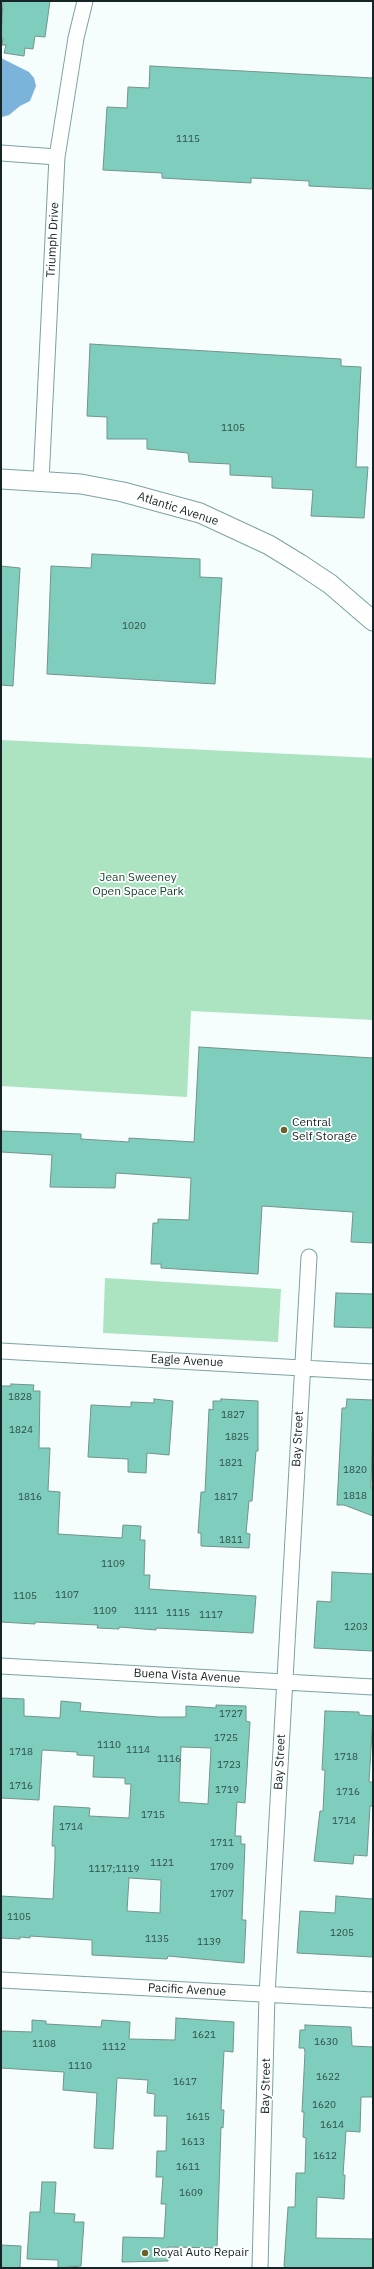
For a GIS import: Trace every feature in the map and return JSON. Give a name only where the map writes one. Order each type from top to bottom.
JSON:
[{"type":"street","name":"Triumph Drive","points":[[40,481],[57,157],[76,38],[85,1]]},
{"type":"street","points":[[1,153],[57,157]]},
{"type":"street","name":"Atlantic Avenue","points":[[1,479],[81,484],[123,492],[200,513],[262,542],[300,564],[330,584],[373,621]]},
{"type":"street","name":"Bay Street","points":[[260,2268],[268,1995],[309,1257]]},
{"type":"street","name":"Eagle Avenue","points":[[1,1351],[373,1372]]},
{"type":"street","name":"Buena Vista Avenue","points":[[1,1666],[373,1687]]},
{"type":"street","name":"Pacific Avenue","points":[[1,1980],[373,2000]]},
{"type":"green space","name":"Jean Sweeney Open Space Park","points":[[1,740],[373,758],[373,1020],[191,1011],[187,1097],[1,1086]]},
{"type":"green space","points":[[105,1278],[281,1289],[278,1342],[103,1333]]},
{"type":"water","points":[[1,58],[29,72],[34,78],[36,86],[30,101],[20,106],[9,115],[2,117]]},
{"type":"building","points":[[3,1],[50,1],[45,37],[35,36],[33,49],[25,48],[24,56],[4,53],[6,45],[2,45],[3,38],[1,38]]},
{"type":"building","points":[[150,66],[373,78],[373,189],[309,186],[309,181],[291,180],[251,178],[251,183],[162,178],[162,173],[103,170],[107,107],[127,108],[128,87],[149,88]]},
{"type":"building","points":[[90,344],[341,359],[341,366],[361,367],[356,467],[368,467],[364,518],[311,516],[313,490],[272,488],[272,477],[230,475],[230,464],[189,462],[188,453],[147,449],[147,439],[107,439],[107,417],[87,416]]},
{"type":"building","points":[[92,554],[200,559],[200,577],[222,578],[215,684],[47,674],[51,566],[91,568]]},
{"type":"building","points":[[1,566],[20,568],[13,686],[1,685]]},
{"type":"building","name":"Central Self Storage","points":[[199,1047],[373,1058],[373,1243],[351,1242],[353,1212],[262,1206],[258,1274],[161,1268],[161,1264],[151,1264],[153,1223],[158,1223],[158,1219],[189,1220],[191,1178],[116,1173],[115,1188],[50,1187],[52,1155],[1,1152],[1,1131],[81,1134],[81,1139],[129,1142],[129,1138],[194,1142]]},
{"type":"building","points":[[336,1293],[373,1294],[373,1328],[334,1327]]},
{"type":"building","points":[[11,1384],[34,1385],[33,1391],[40,1391],[39,1448],[50,1448],[48,1491],[60,1492],[58,1534],[122,1538],[123,1525],[141,1526],[140,1540],[145,1540],[144,1575],[150,1575],[149,1589],[256,1596],[253,1633],[156,1628],[156,1630],[119,1627],[119,1629],[97,1628],[98,1625],[1,1622],[1,1386],[11,1386]]},
{"type":"building","points":[[154,1399],[173,1401],[169,1455],[147,1453],[146,1473],[128,1472],[128,1459],[88,1457],[91,1405],[131,1407],[131,1402],[154,1403]]},
{"type":"building","points":[[221,1399],[258,1401],[258,1451],[256,1451],[252,1501],[249,1501],[246,1533],[250,1534],[249,1548],[201,1546],[201,1533],[198,1533],[201,1492],[205,1492],[209,1409],[213,1410],[213,1401],[221,1401]]},
{"type":"building","points":[[347,1399],[373,1400],[371,1488],[373,1488],[373,1516],[344,1505],[337,1505],[342,1408],[346,1408]]},
{"type":"building","points":[[332,1572],[373,1574],[373,1651],[314,1648],[317,1601],[331,1602]]},
{"type":"building","points":[[1,1698],[24,1699],[24,1716],[60,1718],[61,1701],[81,1703],[80,1711],[159,1717],[186,1717],[186,1706],[216,1708],[216,1705],[246,1706],[246,1721],[250,1722],[245,1803],[237,1802],[235,1836],[241,1836],[241,1844],[245,1844],[242,1920],[246,1920],[244,1963],[168,1956],[167,1959],[92,1955],[92,1940],[30,1936],[30,1938],[20,1937],[20,1939],[1,1938],[1,1896],[53,1899],[55,1846],[52,1846],[54,1806],[90,1808],[89,1816],[129,1818],[131,1784],[125,1784],[125,1778],[93,1777],[94,1756],[77,1755],[77,1752],[42,1750],[39,1800],[1,1798]],"holes":[[[181,1747],[211,1748],[208,1804],[179,1802]],[[129,1878],[161,1880],[160,1913],[127,1911]]]},
{"type":"building","points":[[325,1711],[359,1712],[359,1715],[373,1716],[369,1782],[373,1782],[373,1806],[370,1806],[367,1856],[354,1855],[353,1864],[314,1861],[320,1811],[323,1811],[325,1770],[322,1770]]},
{"type":"building","points":[[336,1896],[373,1899],[373,1957],[297,1953],[300,1911],[335,1913]]},
{"type":"building","points":[[176,2018],[234,2022],[233,2052],[224,2051],[221,2110],[224,2110],[223,2128],[221,2127],[217,2248],[168,2247],[168,2261],[122,2262],[123,2237],[164,2238],[166,2204],[161,2204],[163,2177],[156,2177],[157,2151],[166,2151],[167,2116],[154,2116],[155,2094],[147,2093],[148,2080],[117,2078],[113,2149],[94,2148],[97,2093],[63,2090],[64,2072],[1,2068],[2,2031],[32,2032],[32,2020],[46,2021],[46,2024],[101,2027],[102,2020],[130,2022],[129,2039],[175,2040]]},
{"type":"building","points":[[305,2025],[351,2027],[352,2046],[373,2047],[373,2097],[361,2097],[360,2132],[346,2131],[343,2175],[345,2175],[344,2199],[317,2197],[316,2238],[373,2239],[373,2268],[286,2268],[284,2266],[288,2207],[295,2207],[296,2173],[305,2173],[306,2138],[303,2137],[304,2112],[302,2112],[305,2052],[304,2048],[299,2048],[300,2030],[305,2030]]},
{"type":"building","points":[[42,2182],[56,2182],[54,2213],[75,2214],[74,2222],[84,2222],[81,2266],[58,2268],[58,2260],[27,2259],[30,2212],[40,2212]]},
{"type":"building","points":[[1,2245],[21,2246],[20,2268],[1,2268]]},
{"type":"place","name":"Central Self Storage","points":[[284,1130]]},
{"type":"place","name":"Royal Auto Repair","points":[[145,2253]]}]
